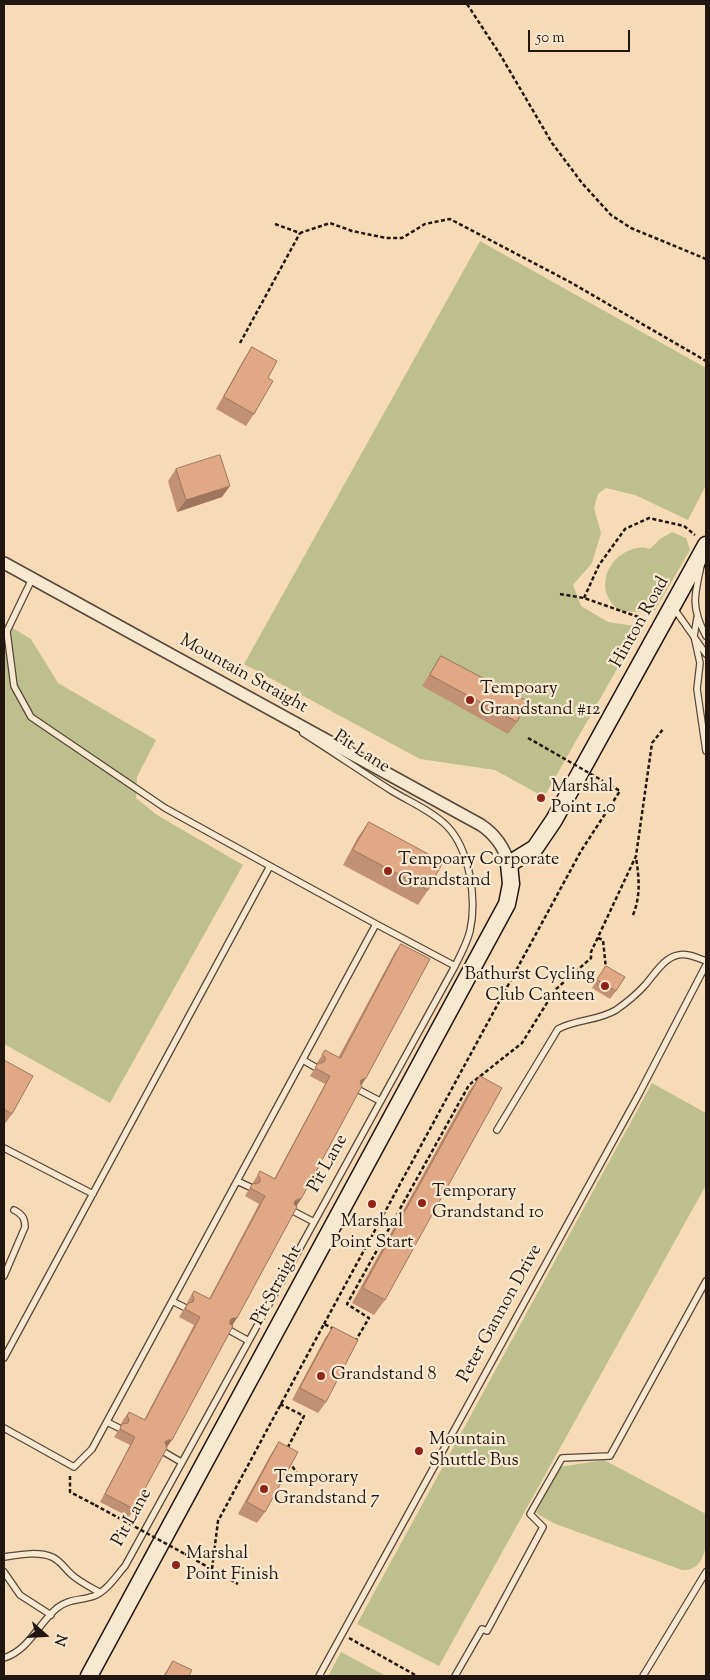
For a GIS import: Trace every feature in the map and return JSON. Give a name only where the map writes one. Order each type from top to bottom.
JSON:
[{"type":"street","name":"Hinton Road","points":[[509,864],[535,848],[554,820],[664,624],[704,543]]},
{"type":"street","name":"Mountain Straight","points":[[4,563],[466,817],[493,834],[509,864]]},
{"type":"street","name":"Pit Straight","points":[[89,1676],[501,915],[510,892],[509,864]]},
{"type":"lane","points":[[704,543],[695,607],[697,618],[706,636]]},
{"type":"lane","points":[[32,579],[5,634],[14,686],[31,717],[165,808],[455,966]]},
{"type":"lane","points":[[673,606],[706,654]]},
{"type":"lane","points":[[697,618],[694,636],[700,663],[697,689],[706,751]]},
{"type":"lane","name":"Pit Lane","points":[[4,1658],[25,1646],[51,1614],[66,1602],[94,1596],[104,1590],[124,1566],[455,966],[470,931],[473,900],[468,869],[459,844],[442,821],[258,704]]},
{"type":"lane","points":[[4,1358],[270,866]]},
{"type":"lane","points":[[4,1428],[74,1467],[92,1448],[376,924]]},
{"type":"lane","points":[[496,1130],[558,1029],[570,1023],[600,1018],[617,1009],[645,985],[663,963],[674,956],[687,954],[706,961]]},
{"type":"lane","name":"Peter Gannon Drive","points":[[319,1676],[639,1094],[706,965]]},
{"type":"lane","points":[[302,1060],[315,1067]]},
{"type":"lane","points":[[359,1090],[380,1101]]},
{"type":"lane","points":[[4,1148],[93,1194]]},
{"type":"lane","points":[[237,1180],[250,1187]]},
{"type":"lane","points":[[4,1276],[25,1227],[23,1216],[14,1210]]},
{"type":"lane","points":[[293,1211],[314,1222]]},
{"type":"lane","points":[[455,1676],[482,1628],[487,1631],[543,1527],[530,1514],[562,1458],[610,1456],[706,1281]]},
{"type":"lane","points":[[172,1301],[184,1307]]},
{"type":"lane","points":[[229,1330],[248,1340]]},
{"type":"lane","points":[[106,1422],[119,1428]]},
{"type":"lane","points":[[164,1452],[182,1462]]},
{"type":"lane","points":[[4,1557],[30,1554],[50,1556],[63,1564],[83,1583],[99,1592]]},
{"type":"lane","points":[[4,1572],[20,1595],[51,1614]]},
{"type":"lane","points":[[643,1676],[706,1572]]},
{"type":"path","points":[[467,4],[501,56],[552,143],[582,183],[611,215],[631,228],[706,259]]},
{"type":"path","points":[[275,224],[300,233],[330,222],[352,231],[386,238],[402,238],[426,224],[450,219],[570,282],[706,361]]},
{"type":"path","points":[[240,342],[300,233]]},
{"type":"path","points":[[584,598],[599,565],[624,529],[649,518],[684,526],[704,543]]},
{"type":"path","points":[[560,594],[584,598],[639,618],[664,624]]},
{"type":"path","points":[[633,914],[639,901],[639,877],[636,856],[652,742],[664,728]]},
{"type":"path","points":[[212,1569],[218,1521],[581,851],[620,791],[528,738]]},
{"type":"path","points":[[348,1336],[356,1340],[369,1318],[347,1304],[469,1084],[522,1043],[554,990],[591,958],[591,952],[636,856]]},
{"type":"path","points":[[598,937],[603,940],[606,970]]},
{"type":"path","points":[[324,1324],[340,1332]]},
{"type":"path","points":[[280,1404],[304,1416],[286,1449]]},
{"type":"path","points":[[282,1457],[290,1462],[298,1475]]},
{"type":"path","points":[[74,1467],[70,1477],[70,1492],[238,1584]]},
{"type":"path","points":[[343,1635],[417,1676]]},
{"type":"green space","points":[[480,241],[706,368],[706,485],[688,520],[635,495],[606,488],[598,494],[594,508],[601,533],[592,563],[573,585],[581,606],[608,622],[641,627],[544,797],[495,770],[420,759],[244,664]]},
{"type":"green space","points":[[672,532],[686,538],[690,550],[655,610],[638,612],[619,611],[613,605],[606,591],[605,582],[610,566],[622,554],[639,548],[650,549],[660,539]]},
{"type":"green space","points":[[4,623],[31,639],[58,683],[156,740],[137,777],[136,798],[157,815],[243,865],[110,1103],[4,1044]]},
{"type":"green space","points":[[652,1083],[706,1113],[706,1185],[439,1666],[357,1624]]},
{"type":"green space","points":[[604,1460],[706,1514],[706,1542],[702,1559],[698,1565],[691,1569],[682,1570],[553,1523],[536,1513],[559,1467]]},
{"type":"green space","points":[[341,1652],[386,1676],[328,1676]]},
{"type":"building","points":[[252,347],[277,361],[268,378],[273,381],[254,414],[224,397]]},
{"type":"building","points":[[220,455],[230,486],[186,500],[176,469]]},
{"type":"building","points":[[441,656],[527,701],[517,722],[430,675]]},
{"type":"building","points":[[369,822],[443,862],[428,890],[353,850]]},
{"type":"building","points":[[401,944],[430,959],[366,1078],[361,1080],[362,1086],[301,1199],[295,1201],[294,1204],[297,1207],[237,1318],[230,1320],[230,1324],[233,1326],[172,1440],[165,1442],[167,1448],[134,1509],[105,1494],[135,1437],[120,1429],[122,1424],[128,1423],[129,1419],[127,1416],[129,1412],[145,1420],[200,1317],[185,1309],[188,1303],[193,1302],[194,1298],[192,1295],[194,1291],[210,1299],[265,1196],[250,1188],[253,1183],[260,1182],[258,1175],[260,1171],[275,1179],[330,1076],[315,1068],[318,1063],[325,1061],[325,1057],[322,1055],[325,1050],[340,1058]]},
{"type":"building","points":[[606,966],[625,977],[616,991],[597,980]]},
{"type":"building","points":[[4,1060],[33,1076],[12,1114],[4,1109]]},
{"type":"building","name":"Temporary Grandstand 10","points":[[480,1076],[502,1088],[385,1300],[363,1288]]},
{"type":"building","name":"Grandstand 8","points":[[333,1327],[358,1340],[326,1402],[300,1388]]},
{"type":"building","name":"Temporary Grandstand 7","points":[[279,1442],[298,1452],[265,1512],[247,1502]]},
{"type":"building","points":[[173,1661],[192,1670],[189,1676],[165,1676]]},
{"type":"place","name":"Tempoary Grandstand #12","points":[[470,700]]},
{"type":"place","name":"Marshal Point 1.0","points":[[541,798]]},
{"type":"place","name":"Tempoary Corporate Grandstand","points":[[388,871]]},
{"type":"place","name":"Bathurst Cycling Club Canteen","points":[[605,986]]},
{"type":"place","name":"Temporary Grandstand 10","points":[[422,1203]]},
{"type":"place","name":"Marshal Point Start","points":[[372,1204]]},
{"type":"place","name":"Grandstand 8","points":[[321,1376]]},
{"type":"place","name":"Mountain Shuttle Bus","points":[[419,1451]]},
{"type":"place","name":"Temporary Grandstand 7","points":[[264,1489]]},
{"type":"place","name":"Marshal Point Finish","points":[[176,1565]]}]
